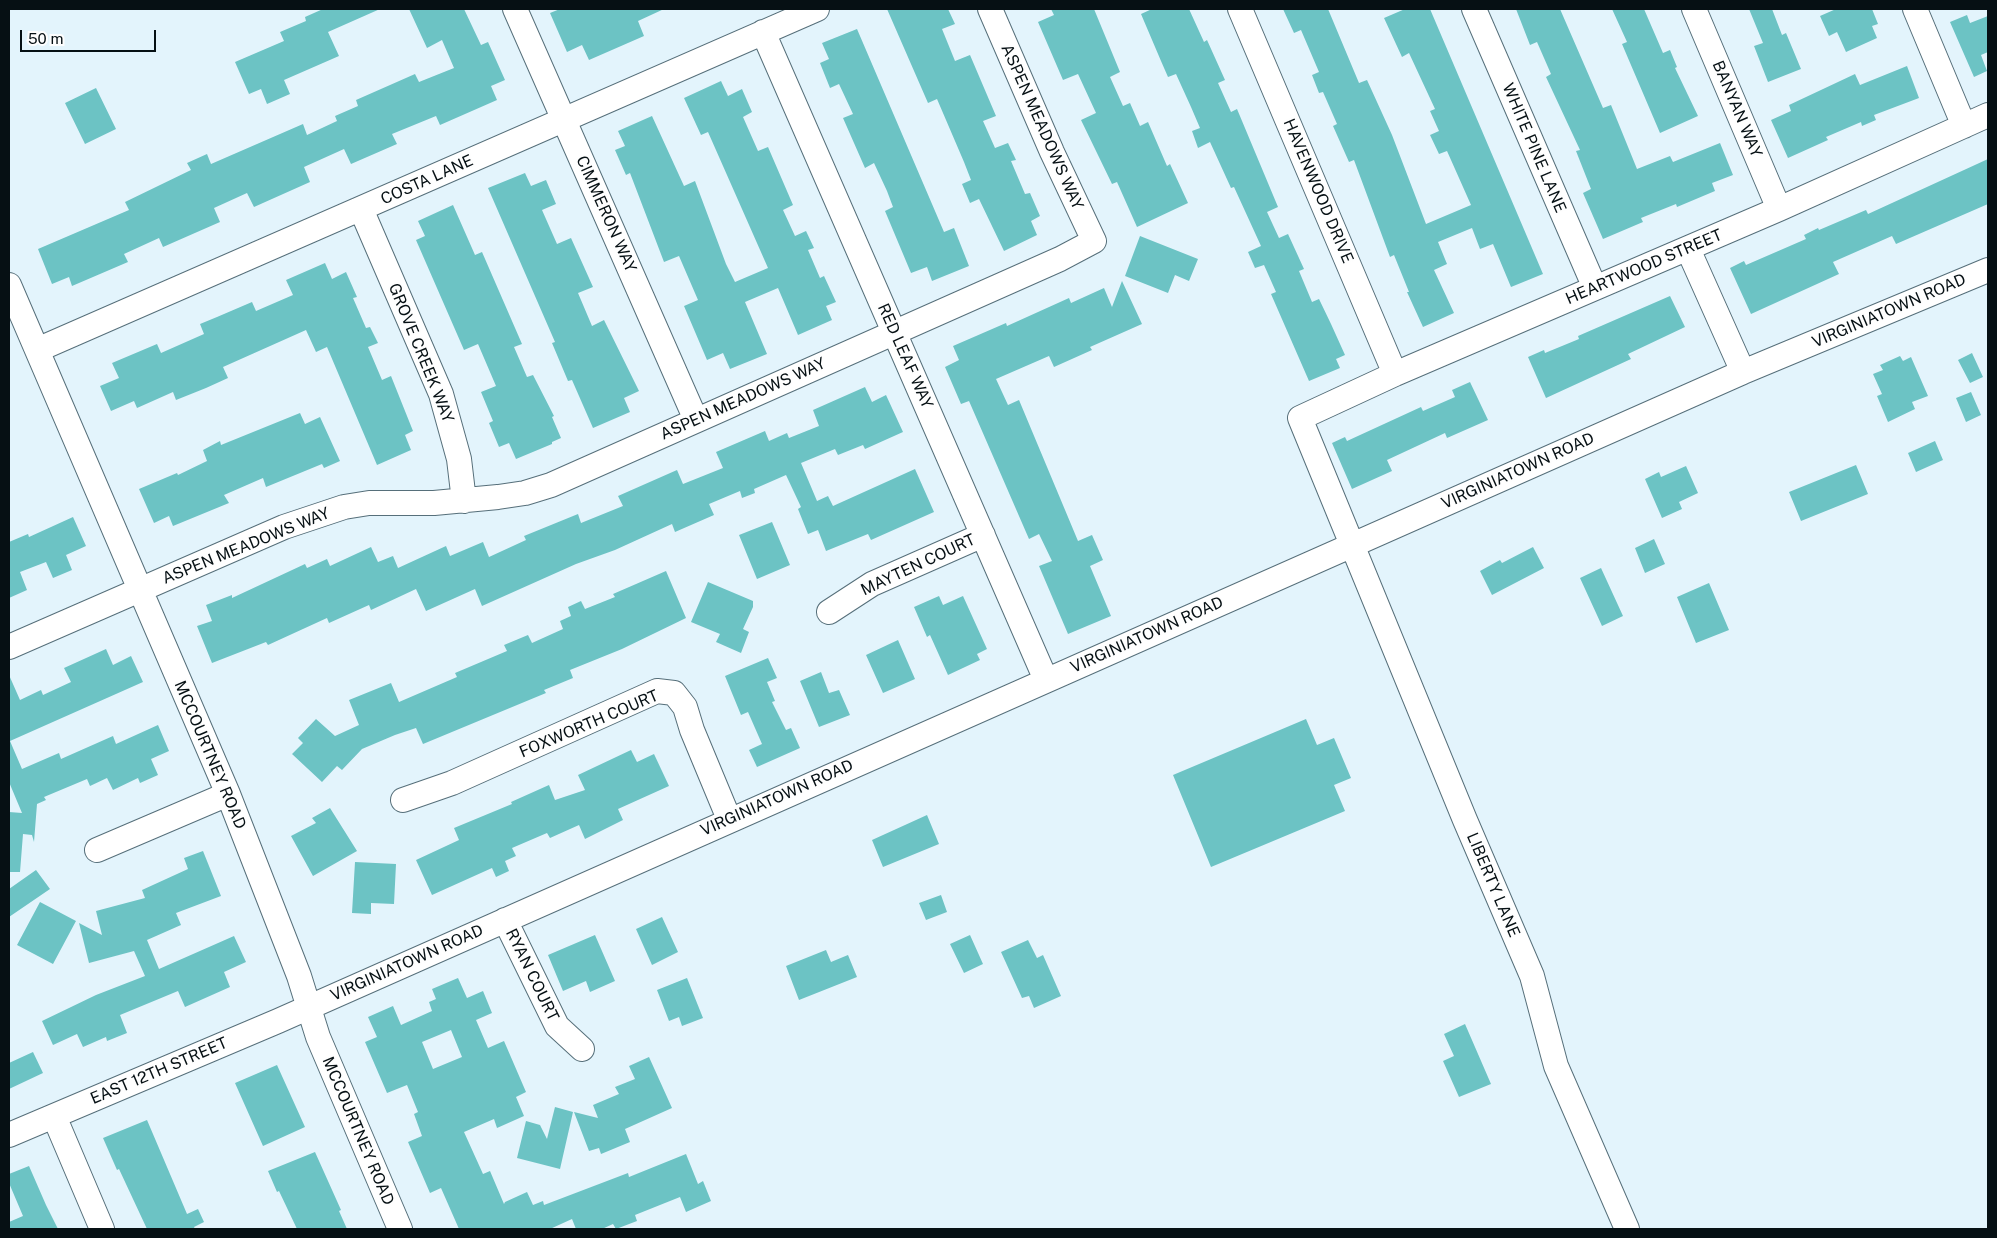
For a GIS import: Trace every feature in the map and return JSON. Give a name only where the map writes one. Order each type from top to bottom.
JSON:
[{"type":"street","name":"CIMMERON WAY","points":[[515,9],[696,420]]},
{"type":"street","name":"COSTA LANE","points":[[37,350],[817,9]]},
{"type":"street","name":"ASPEN MEADOWS WAY","points":[[9,648],[284,527],[344,507],[379,503],[464,500],[525,493],[551,485],[894,331],[1060,259],[1094,241],[1052,152],[990,9]]},
{"type":"street","name":"HAVENWOOD DRIVE","points":[[1240,9],[1395,374]]},
{"type":"street","name":"WHITE PINE LANE","points":[[1474,9],[1594,288]]},
{"type":"street","name":"BANYAN WAY","points":[[1694,9],[1779,209]]},
{"type":"street","points":[[1915,9],[1964,126]]},
{"type":"street","name":"RED LEAF WAY","points":[[763,32],[1046,680]]},
{"type":"street","name":"HEARTWOOD STREET","points":[[1300,418],[1395,374],[1779,209],[1988,114]]},
{"type":"street","name":"GROVE CREEK WAY","points":[[361,209],[441,394],[459,459],[464,500]]},
{"type":"street","points":[[1688,248],[1743,372]]},
{"type":"street","name":"VIRGINIATOWN ROAD","points":[[309,1007],[1351,544],[1743,372],[1988,270]]},
{"type":"street","name":"MCCOURTNEY ROAD","points":[[9,285],[228,794],[299,976],[318,1037],[400,1229]]},
{"type":"street","name":"LIBERTY LANE","points":[[1300,418],[1532,976],[1556,1066],[1627,1229]]},
{"type":"street","name":"MAYTEN COURT","points":[[829,612],[872,584],[983,535]]},
{"type":"street","name":"FOXWORTH COURT","points":[[403,800],[452,784],[657,691],[674,693],[685,707],[692,730],[729,819]]},
{"type":"street","points":[[97,850],[228,794]]},
{"type":"street","name":"RYAN COURT","points":[[505,920],[557,1026],[582,1050]]},
{"type":"street","name":"EAST 12TH STREET","points":[[9,1135],[309,1007]]},
{"type":"street","points":[[54,1116],[102,1229]]},
{"type":"building","points":[[323,9],[380,9],[328,32],[339,56],[284,80],[290,94],[267,104],[261,89],[249,94],[235,62],[284,41],[280,32],[306,21],[305,17]]},
{"type":"building","points":[[409,9],[464,9],[481,45],[488,42],[505,80],[491,86],[497,100],[440,125],[436,116],[392,134],[397,144],[351,164],[344,149],[304,167],[310,182],[254,207],[247,193],[214,208],[220,222],[163,247],[159,238],[124,254],[128,262],[72,286],[69,277],[52,284],[38,249],[129,210],[125,202],[191,170],[187,163],[207,154],[211,164],[303,124],[307,135],[337,121],[335,116],[358,106],[356,100],[415,74],[419,82],[454,68],[442,40],[427,48]]},
{"type":"building","points":[[560,9],[664,9],[638,21],[644,36],[589,60],[582,45],[567,52],[550,13]]},
{"type":"building","points":[[887,9],[948,9],[955,24],[942,29],[955,61],[970,55],[996,116],[983,121],[995,148],[1008,143],[1016,160],[1011,161],[1025,194],[1030,193],[1040,216],[1031,221],[1037,235],[1004,251],[979,199],[970,203],[962,184],[971,180],[964,162],[937,99],[928,103]]},
{"type":"building","points":[[1051,9],[1094,9],[1120,72],[1110,77],[1123,106],[1130,103],[1140,126],[1148,122],[1167,166],[1170,164],[1188,203],[1137,227],[1117,182],[1112,184],[1081,120],[1096,113],[1078,74],[1063,80],[1038,22],[1054,15]]},
{"type":"building","points":[[1152,9],[1189,9],[1204,42],[1207,40],[1225,80],[1218,83],[1231,112],[1237,109],[1278,207],[1267,212],[1279,238],[1288,234],[1304,269],[1299,271],[1312,302],[1319,299],[1345,355],[1336,359],[1340,368],[1309,381],[1271,294],[1276,292],[1264,265],[1255,268],[1248,252],[1261,246],[1234,187],[1231,188],[1210,142],[1198,148],[1192,131],[1200,128],[1176,74],[1168,77],[1141,14]]},
{"type":"building","points":[[1283,9],[1328,9],[1359,83],[1367,80],[1392,135],[1426,224],[1471,205],[1447,151],[1439,154],[1430,135],[1439,131],[1430,111],[1435,109],[1409,53],[1402,57],[1384,18],[1405,9],[1430,9],[1543,274],[1511,287],[1493,244],[1480,249],[1472,228],[1438,242],[1447,264],[1434,270],[1454,313],[1423,327],[1407,292],[1409,292],[1394,255],[1390,257],[1354,160],[1349,162],[1333,126],[1337,124],[1323,92],[1319,93],[1312,75],[1319,72],[1301,30],[1294,33]]},
{"type":"building","points":[[1516,9],[1560,9],[1603,108],[1611,105],[1637,169],[1670,156],[1673,162],[1720,143],[1733,175],[1712,183],[1715,191],[1677,207],[1676,204],[1641,218],[1643,222],[1603,239],[1583,193],[1591,189],[1576,151],[1580,150],[1546,77],[1551,74],[1537,42],[1530,45]]},
{"type":"building","points":[[1612,9],[1644,9],[1663,53],[1670,50],[1677,67],[1675,68],[1698,116],[1660,133],[1622,44],[1627,42]]},
{"type":"building","points":[[1749,9],[1772,9],[1782,35],[1786,33],[1801,69],[1768,82],[1754,46],[1763,43]]},
{"type":"building","points":[[1836,9],[1872,9],[1878,24],[1872,26],[1877,38],[1846,52],[1837,32],[1829,36],[1820,16]]},
{"type":"building","points":[[1967,15],[1970,23],[1988,16],[1988,52],[1981,55],[1987,71],[1974,77],[1950,22]]},
{"type":"building","points":[[857,29],[944,232],[954,228],[969,266],[932,281],[927,267],[911,273],[885,211],[893,207],[887,191],[874,163],[865,168],[843,118],[853,114],[839,84],[830,88],[820,63],[829,59],[822,43]]},
{"type":"building","points":[[1907,66],[1919,98],[1874,115],[1876,120],[1862,126],[1861,122],[1826,137],[1828,140],[1788,158],[1771,120],[1791,111],[1789,105],[1855,74],[1860,85]]},
{"type":"building","points":[[721,81],[728,96],[742,89],[752,112],[743,117],[758,151],[768,147],[793,205],[783,210],[795,236],[806,231],[814,248],[808,250],[820,278],[824,276],[836,302],[826,306],[832,320],[798,335],[778,288],[745,302],[767,354],[730,369],[723,353],[707,360],[684,306],[698,300],[679,256],[664,262],[630,173],[626,175],[615,150],[625,146],[618,131],[652,116],[684,186],[695,181],[726,264],[735,282],[768,268],[708,132],[701,135],[684,98]]},
{"type":"building","points":[[96,88],[116,129],[85,144],[65,103]]},
{"type":"building","points":[[1988,159],[1988,204],[1896,244],[1892,236],[1833,262],[1839,274],[1751,314],[1730,268],[1744,261],[1746,265],[1806,239],[1804,235],[1818,228],[1819,230],[1866,210],[1868,214]]},
{"type":"building","points":[[525,173],[531,186],[546,180],[556,204],[542,210],[557,244],[571,238],[593,287],[578,293],[592,326],[604,320],[639,391],[624,398],[630,412],[593,428],[572,380],[568,381],[552,343],[555,342],[488,188]]},
{"type":"building","points":[[453,205],[475,255],[482,252],[522,344],[514,347],[527,377],[533,375],[554,416],[552,417],[561,438],[552,442],[552,444],[516,459],[509,443],[499,447],[489,423],[493,421],[481,392],[496,386],[478,344],[464,350],[416,240],[425,236],[418,221]]},
{"type":"building","points":[[1140,236],[1198,259],[1189,281],[1175,275],[1168,293],[1125,276]]},
{"type":"building","points":[[325,263],[332,279],[346,272],[357,297],[353,298],[366,328],[370,327],[378,343],[368,347],[382,380],[391,376],[413,431],[405,435],[411,450],[377,465],[327,347],[316,352],[306,330],[223,367],[228,378],[206,388],[176,400],[173,392],[137,408],[134,401],[111,411],[100,386],[119,378],[112,363],[157,344],[161,353],[204,334],[200,324],[252,302],[256,311],[293,295],[286,280]]},
{"type":"building","points":[[1122,281],[1142,324],[1090,347],[1092,350],[1054,367],[1049,356],[996,379],[1008,405],[1019,400],[1078,541],[1092,535],[1103,560],[1090,566],[1111,616],[1068,634],[1039,566],[1052,561],[1039,534],[1029,539],[969,401],[961,404],[945,367],[959,360],[953,346],[1006,323],[1007,326],[1069,298],[1071,303],[1104,288],[1112,307]]},
{"type":"building","points":[[1670,296],[1685,327],[1628,354],[1631,359],[1546,398],[1528,357],[1544,350],[1545,353],[1579,339],[1578,336]]},
{"type":"building","points":[[1972,353],[1983,377],[1970,383],[1958,360]]},
{"type":"building","points":[[1900,356],[1903,361],[1911,357],[1928,396],[1912,402],[1915,409],[1888,422],[1877,396],[1882,394],[1873,374],[1883,370],[1880,365]]},
{"type":"building","points":[[1470,382],[1488,420],[1447,438],[1445,433],[1387,460],[1392,471],[1352,489],[1332,443],[1345,437],[1347,441],[1421,407],[1423,411],[1455,397],[1452,390]]},
{"type":"building","points":[[865,387],[872,402],[886,395],[903,432],[865,449],[863,445],[838,455],[835,449],[801,463],[817,501],[828,496],[833,506],[915,469],[934,512],[871,540],[868,534],[826,551],[818,530],[808,534],[798,509],[801,507],[786,475],[754,489],[755,493],[742,498],[740,491],[709,504],[714,515],[675,532],[672,524],[482,606],[475,589],[426,611],[416,589],[371,610],[369,605],[329,623],[327,618],[268,645],[266,642],[212,663],[197,626],[212,621],[206,605],[232,595],[232,598],[305,564],[307,568],[327,559],[330,566],[371,547],[378,562],[393,556],[398,568],[446,546],[450,556],[483,542],[489,557],[526,540],[524,536],[578,514],[581,523],[623,506],[618,496],[677,470],[683,484],[723,468],[716,452],[765,431],[769,441],[787,433],[789,438],[819,426],[813,410]]},
{"type":"building","points":[[1971,392],[1981,415],[1966,422],[1956,398]]},
{"type":"building","points":[[300,413],[305,424],[320,417],[340,461],[324,468],[322,464],[266,487],[263,478],[224,495],[229,503],[173,526],[169,516],[154,523],[139,489],[177,473],[178,475],[207,461],[203,450],[220,441],[221,445]]},
{"type":"building","points":[[1935,441],[1943,460],[1916,472],[1908,453]]},
{"type":"building","points":[[1856,465],[1868,494],[1801,521],[1789,492]]},
{"type":"building","points":[[1686,466],[1698,493],[1679,502],[1682,509],[1662,518],[1645,479],[1659,472],[1661,477]]},
{"type":"building","points":[[73,517],[86,546],[66,555],[72,570],[53,578],[46,562],[20,572],[27,590],[9,598],[9,542],[28,534],[29,537]]},
{"type":"building","points":[[772,522],[790,565],[757,579],[739,535]]},
{"type":"building","points":[[1654,539],[1665,564],[1645,573],[1635,548]]},
{"type":"building","points":[[1533,547],[1544,568],[1492,595],[1480,571],[1500,560],[1502,563]]},
{"type":"building","points":[[1601,568],[1623,616],[1602,626],[1580,578]]},
{"type":"building","points":[[666,571],[686,618],[622,649],[570,670],[573,678],[544,690],[546,693],[423,744],[416,728],[395,735],[362,749],[342,770],[337,766],[322,782],[292,754],[303,743],[298,738],[316,719],[335,736],[359,725],[349,700],[391,683],[399,702],[457,677],[455,673],[507,651],[504,645],[528,635],[532,643],[563,629],[560,621],[571,616],[568,607],[581,601],[585,609],[615,597],[613,594]]},
{"type":"building","points":[[708,582],[753,601],[753,607],[743,629],[749,632],[741,653],[716,642],[720,634],[691,622]]},
{"type":"building","points":[[1709,583],[1729,630],[1696,643],[1677,597]]},
{"type":"building","points":[[939,596],[943,605],[963,596],[987,649],[977,654],[980,660],[948,675],[930,635],[927,637],[914,607]]},
{"type":"building","points":[[898,640],[915,679],[883,693],[866,655]]},
{"type":"building","points":[[106,649],[113,665],[131,656],[143,682],[10,741],[22,769],[59,753],[61,759],[113,736],[116,744],[158,725],[169,751],[151,759],[158,775],[140,783],[138,778],[113,790],[107,778],[90,786],[87,779],[44,797],[46,800],[37,804],[34,842],[32,835],[23,834],[20,872],[9,872],[9,812],[22,813],[9,782],[9,675],[20,700],[41,690],[43,695],[71,682],[64,668]]},
{"type":"building","points":[[768,658],[777,678],[767,682],[775,701],[772,702],[786,730],[791,728],[800,748],[757,767],[749,750],[762,744],[748,712],[741,715],[725,676]]},
{"type":"building","points":[[821,672],[829,693],[839,690],[850,715],[819,727],[800,681]]},
{"type":"building","points":[[1306,719],[1317,745],[1334,738],[1351,778],[1334,785],[1345,811],[1211,867],[1173,775]]},
{"type":"building","points":[[631,750],[637,762],[654,754],[669,786],[618,809],[623,820],[585,839],[579,825],[550,838],[547,833],[512,848],[516,856],[505,861],[509,871],[496,877],[492,868],[432,895],[416,860],[459,840],[454,828],[512,804],[511,802],[549,785],[555,800],[585,790],[578,775]]},
{"type":"building","points":[[330,808],[357,851],[313,876],[291,836],[316,823],[312,818]]},
{"type":"building","points":[[927,815],[939,844],[883,867],[872,840]]},
{"type":"building","points":[[203,851],[221,896],[176,913],[181,925],[147,940],[159,969],[234,936],[246,962],[224,972],[230,987],[185,1007],[178,991],[120,1015],[127,1033],[107,1041],[106,1037],[83,1047],[77,1034],[53,1045],[42,1021],[96,995],[145,976],[134,951],[89,963],[79,923],[102,935],[96,911],[145,898],[142,890],[188,869],[184,858]]},
{"type":"building","points":[[355,862],[396,864],[394,904],[371,903],[371,914],[352,913]]},
{"type":"building","points":[[36,870],[50,889],[9,917],[9,889]]},
{"type":"building","points":[[941,895],[947,912],[926,920],[919,903]]},
{"type":"building","points":[[40,902],[76,921],[53,964],[17,945]]},
{"type":"building","points":[[662,917],[678,952],[652,965],[636,929]]},
{"type":"building","points":[[595,935],[615,981],[590,992],[586,981],[563,991],[548,955]]},
{"type":"building","points":[[970,935],[983,964],[964,973],[950,944]]},
{"type":"building","points":[[1028,940],[1037,958],[1043,955],[1061,996],[1034,1008],[1029,996],[1022,998],[1001,952]]},
{"type":"building","points":[[826,950],[831,962],[848,955],[857,977],[799,1000],[786,966]]},
{"type":"building","points":[[458,978],[467,998],[483,991],[492,1013],[476,1020],[488,1048],[504,1041],[526,1092],[516,1097],[524,1116],[497,1128],[494,1119],[464,1132],[483,1174],[490,1171],[504,1204],[527,1192],[533,1205],[543,1201],[544,1205],[628,1173],[629,1177],[686,1154],[698,1184],[703,1181],[711,1201],[686,1212],[680,1197],[635,1215],[637,1221],[616,1229],[613,1224],[602,1229],[576,1229],[572,1219],[550,1229],[459,1229],[441,1188],[430,1193],[408,1142],[422,1136],[414,1114],[418,1112],[407,1085],[387,1093],[365,1042],[377,1037],[368,1017],[393,1006],[401,1025],[432,1011],[429,1002],[436,999],[432,989]],"holes":[[[451,1030],[462,1057],[433,1069],[422,1042]]]},
{"type":"building","points":[[687,978],[703,1018],[682,1026],[679,1017],[669,1021],[657,990]]},
{"type":"building","points":[[1465,1024],[1491,1084],[1459,1097],[1443,1061],[1454,1056],[1444,1034]]},
{"type":"building","points":[[33,1052],[43,1073],[9,1089],[9,1063]]},
{"type":"building","points":[[649,1057],[672,1108],[625,1129],[630,1142],[601,1154],[599,1148],[589,1151],[574,1112],[598,1118],[593,1105],[619,1094],[615,1087],[635,1079],[629,1066]]},
{"type":"building","points":[[277,1065],[305,1127],[263,1146],[235,1083]]},
{"type":"building","points":[[555,1107],[573,1112],[560,1169],[517,1158],[526,1121],[540,1125],[547,1139]]},
{"type":"building","points":[[147,1120],[187,1214],[198,1209],[204,1222],[194,1227],[195,1229],[147,1229],[119,1169],[117,1170],[103,1138]]},
{"type":"building","points":[[315,1152],[341,1210],[339,1211],[347,1229],[297,1229],[268,1171]]},
{"type":"building","points":[[29,1166],[58,1229],[9,1229],[9,1222],[23,1216],[9,1183],[9,1174]]}]
